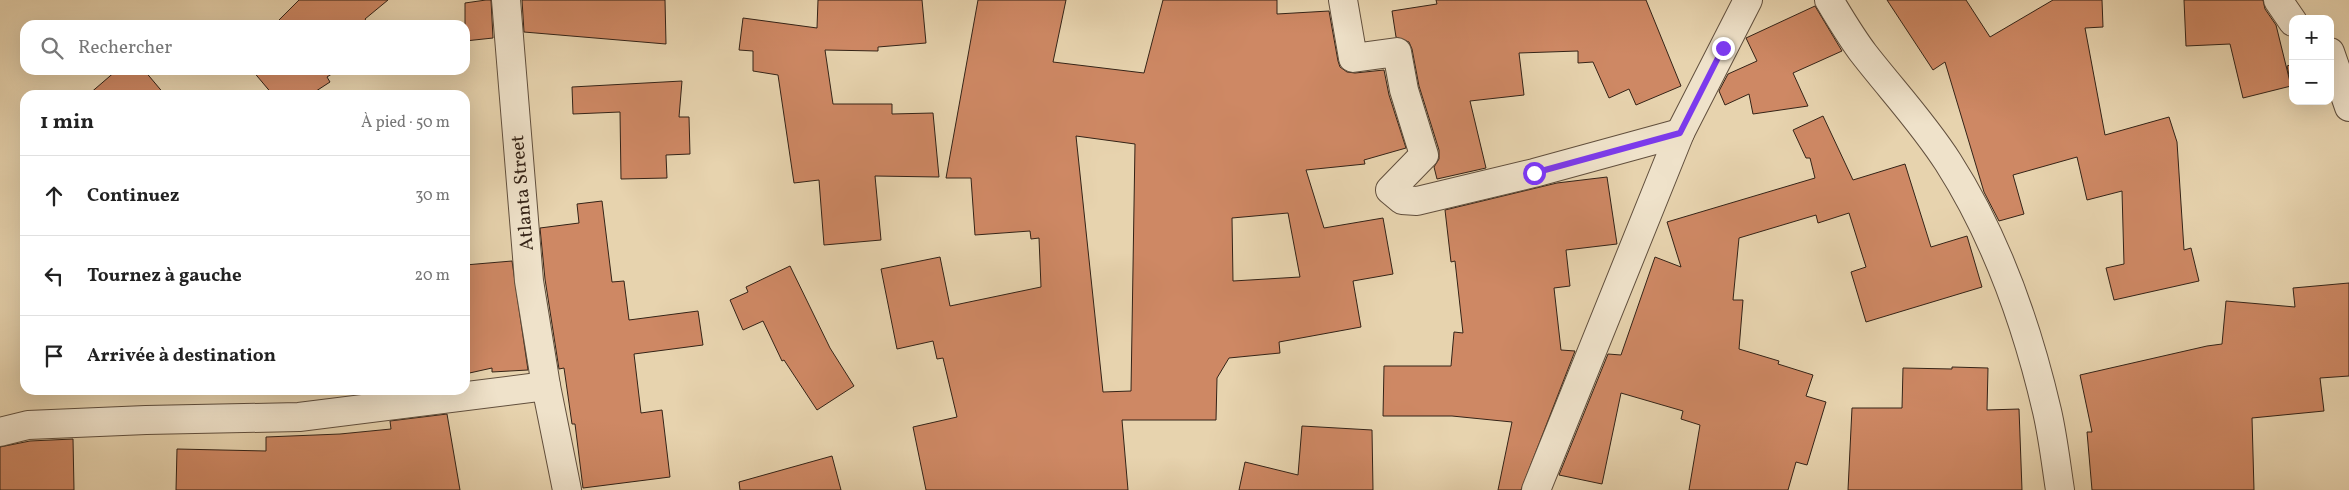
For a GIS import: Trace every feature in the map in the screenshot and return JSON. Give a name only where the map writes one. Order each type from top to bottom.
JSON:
[{"type":"street","name":"Atlanta Street","points":[[506,0],[529,281],[546,386],[568,490]]},
{"type":"street","points":[[1343,0],[1353,58],[1398,52],[1404,90],[1424,155],[1390,190],[1402,200],[1417,201],[1534,173],[1680,133]]},
{"type":"street","points":[[1536,490],[1680,133],[1748,0]]},
{"type":"street","points":[[1828,0],[1863,54],[1908,106],[1948,163],[1979,219],[2004,275],[2028,339],[2048,413],[2060,490]]},
{"type":"street","points":[[2278,0],[2289,16]]},
{"type":"street","points":[[2333,60],[2349,107]]},
{"type":"street","points":[[0,432],[28,426],[58,424],[299,416],[546,386]]},
{"type":"building","points":[[299,0],[388,0],[366,20],[279,20]]},
{"type":"building","points":[[491,0],[493,38],[470,40],[470,20],[465,20],[465,3]]},
{"type":"building","points":[[522,0],[665,0],[666,44],[524,32]]},
{"type":"building","points":[[818,0],[922,0],[926,43],[878,47],[878,51],[825,50],[833,104],[892,104],[892,114],[933,113],[939,177],[875,176],[881,240],[824,245],[819,180],[794,183],[778,75],[753,71],[753,51],[739,50],[743,18],[817,28]]},
{"type":"building","points":[[978,0],[1066,0],[1053,62],[1144,73],[1163,0],[1277,0],[1277,14],[1329,11],[1340,67],[1347,72],[1355,73],[1384,70],[1389,95],[1406,148],[1364,160],[1365,164],[1306,170],[1324,228],[1383,218],[1393,274],[1353,281],[1361,327],[1279,342],[1280,353],[1229,358],[1217,378],[1216,420],[1122,420],[1128,490],[926,490],[913,427],[957,417],[943,358],[937,359],[933,341],[897,349],[881,269],[940,257],[950,306],[1041,287],[1039,238],[1031,239],[1030,231],[975,235],[971,178],[946,178]],"holes":[[[1076,136],[1135,144],[1131,391],[1103,392]],[[1288,213],[1300,277],[1233,281],[1232,218]]]},
{"type":"building","points":[[1436,0],[1646,0],[1681,86],[1636,105],[1629,89],[1609,98],[1593,62],[1578,63],[1578,51],[1519,53],[1524,95],[1470,101],[1486,168],[1437,179],[1434,167],[1439,159],[1439,150],[1419,86],[1412,49],[1409,42],[1396,37],[1392,11],[1437,4]]},
{"type":"building","points":[[1887,0],[1966,0],[1990,37],[2053,0],[2102,0],[2103,27],[2085,28],[2105,135],[2169,117],[2177,142],[2184,250],[2191,248],[2199,281],[2114,300],[2106,268],[2124,264],[2122,191],[2087,200],[2077,157],[2013,175],[2024,214],[1999,221],[1984,192],[1945,62],[1933,70]]},
{"type":"building","points":[[2184,0],[2263,0],[2265,9],[2276,25],[2289,78],[2289,86],[2243,98],[2230,44],[2186,46]]},
{"type":"building","points":[[1815,6],[1842,51],[1793,73],[1808,106],[1753,114],[1749,94],[1725,105],[1719,91],[1728,74],[1757,61],[1746,38]]},
{"type":"building","points":[[111,75],[148,75],[161,90],[94,90]]},
{"type":"building","points":[[256,75],[330,75],[327,77],[330,82],[318,90],[269,90]]},
{"type":"building","points":[[682,81],[679,117],[689,117],[690,154],[666,155],[667,178],[621,179],[620,112],[573,114],[572,87]]},
{"type":"building","points":[[1823,116],[1853,180],[1905,164],[1931,247],[1967,236],[1982,287],[1866,322],[1851,272],[1866,267],[1849,213],[1818,223],[1816,215],[1739,238],[1733,300],[1743,300],[1739,349],[1779,361],[1778,364],[1813,375],[1806,396],[1826,402],[1807,465],[1796,462],[1788,490],[1689,490],[1700,425],[1681,419],[1683,411],[1621,393],[1602,484],[1559,475],[1608,354],[1621,355],[1655,257],[1681,267],[1667,222],[1815,178],[1810,158],[1806,158],[1793,130]]},
{"type":"building","points":[[1607,177],[1617,244],[1566,250],[1570,286],[1554,288],[1561,350],[1575,351],[1521,490],[1498,490],[1512,422],[1452,416],[1383,416],[1384,366],[1451,366],[1454,332],[1463,333],[1455,261],[1451,262],[1445,210],[1557,183]]},
{"type":"building","points":[[602,201],[612,282],[624,281],[629,320],[698,311],[703,345],[634,354],[641,413],[662,410],[670,477],[583,488],[575,424],[572,424],[564,368],[559,369],[545,279],[540,228],[579,223],[577,204]]},
{"type":"building","points":[[512,261],[528,370],[492,372],[492,368],[470,373],[470,265]]},
{"type":"building","points":[[790,266],[830,348],[854,386],[817,410],[784,360],[782,361],[763,321],[743,330],[730,300],[748,292],[746,287]]},
{"type":"building","points":[[2349,283],[2349,376],[2320,378],[2324,411],[2252,418],[2254,490],[2092,490],[2087,432],[2092,432],[2080,375],[2222,344],[2226,301],[2295,307],[2293,288]]},
{"type":"building","points":[[1952,367],[1988,368],[1987,410],[2019,409],[2022,490],[1848,490],[1852,408],[1902,408],[1903,368],[1952,369]]},
{"type":"building","points":[[447,414],[460,490],[176,490],[177,449],[266,451],[266,437],[340,434],[391,429],[390,421]]},
{"type":"building","points":[[1302,426],[1372,430],[1373,490],[1239,490],[1245,462],[1298,475]]},
{"type":"building","points":[[73,439],[74,490],[0,490],[0,447],[30,441]]},
{"type":"building","points":[[832,456],[841,490],[740,490],[739,482]]},
{"type":"route","points":[[1534,173],[1680,133],[1723,48]]}]
